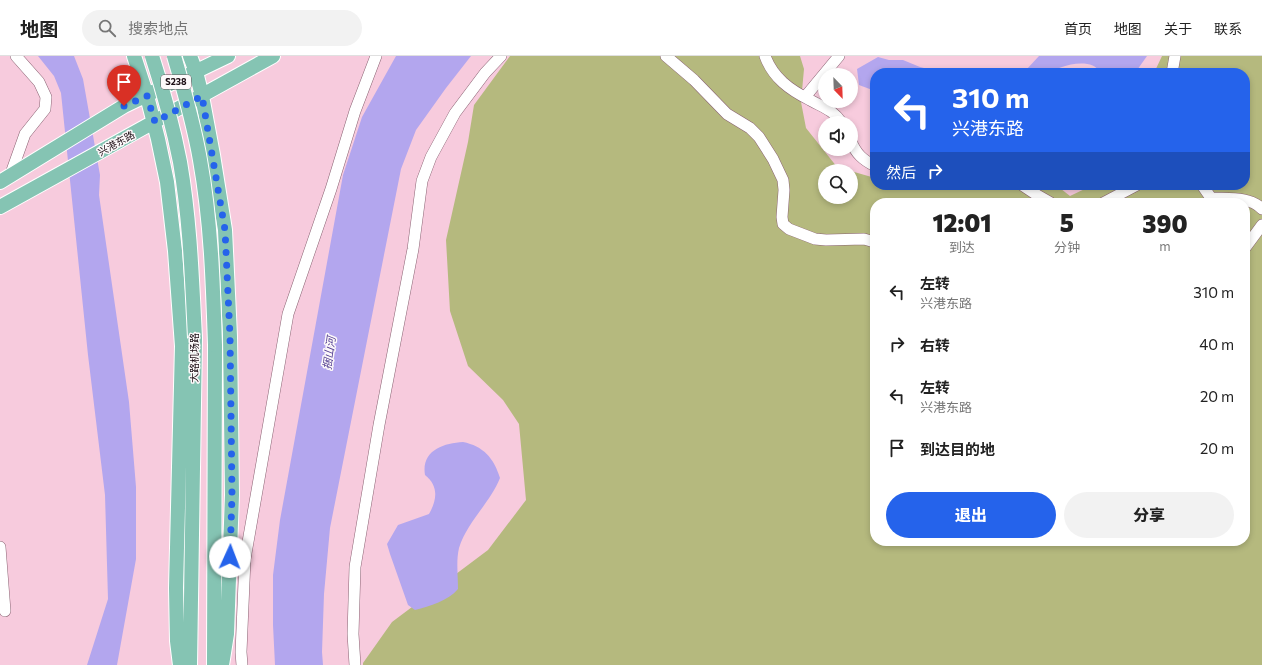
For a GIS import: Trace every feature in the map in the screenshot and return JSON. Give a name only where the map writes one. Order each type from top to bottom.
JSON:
[{"type":"main road","points":[[134,56],[155,122],[167,182],[175,251],[182,346],[176,588],[177,641],[180,665]]},
{"type":"main road","name":"大路机场路","points":[[152,56],[180,161],[192,267],[195,338],[190,665]]},
{"type":"main road","name":"大路机场路","points":[[174,56],[200,159],[211,247],[216,345],[214,665]]},
{"type":"main road","points":[[190,56],[202,96],[225,230],[230,336],[232,495],[227,634],[222,665]]},
{"type":"main road","name":"S238","points":[[5,179],[124,106],[228,56]]},
{"type":"main road","name":"兴港东路","points":[[0,207],[273,56]]},
{"type":"street","points":[[5,179],[25,134],[46,109],[46,97],[39,82],[16,56]]},
{"type":"street","points":[[242,665],[241,652],[245,559],[288,314],[331,189],[355,111],[376,56]]},
{"type":"street","points":[[355,665],[353,634],[355,567],[379,425],[413,249],[422,181],[431,157],[455,113],[485,73],[501,56]]},
{"type":"street","points":[[666,56],[694,80],[727,114],[750,128],[758,137],[773,160],[783,180],[784,190],[782,217],[783,224],[788,229],[810,237],[826,240],[864,238],[870,241]]},
{"type":"street","points":[[765,56],[773,72],[780,81],[805,97],[831,110],[836,116]]},
{"type":"street","points":[[805,97],[839,56]]},
{"type":"street","points":[[1173,68],[1175,56]]},
{"type":"street","points":[[858,154],[870,163]]},
{"type":"street","points":[[1030,190],[1042,198]]},
{"type":"street","points":[[1112,198],[1128,190]]},
{"type":"street","points":[[1250,202],[1257,204],[1262,209]]},
{"type":"street","points":[[1250,241],[1262,225]]},
{"type":"street","points":[[0,547],[5,611]]},
{"type":"green space","points":[[510,56],[800,56],[804,69],[801,102],[806,128],[818,143],[818,156],[828,156],[835,164],[818,164],[818,204],[858,204],[858,173],[870,177],[870,190],[1062,190],[1070,196],[1083,190],[1250,190],[1250,68],[1156,68],[1162,56],[1262,56],[1262,665],[363,665],[392,622],[488,550],[526,500],[519,424],[503,400],[468,366],[450,311],[446,240],[468,142],[474,105]]},
{"type":"water","points":[[38,56],[74,56],[83,79],[100,175],[99,195],[129,402],[136,487],[136,559],[117,665],[87,665],[108,599],[105,495],[88,355],[61,93],[54,76]]},
{"type":"water","name":"捆山河","points":[[396,56],[471,56],[416,130],[401,169],[330,528],[324,594],[323,665],[275,665],[273,575],[280,520],[343,175],[362,117]]},
{"type":"water","points":[[1039,56],[1147,56],[1139,68],[1096,68],[1089,64],[1078,64],[1059,68],[1028,68]]},
{"type":"water","points":[[878,57],[889,60],[903,60],[924,68],[870,68],[870,89],[859,85],[858,68]]},
{"type":"water","points":[[463,442],[476,446],[487,454],[498,471],[500,478],[496,487],[467,530],[459,548],[457,563],[458,589],[444,600],[415,610],[408,605],[387,544],[398,525],[429,514],[432,509],[435,498],[435,488],[430,479],[425,475],[426,460],[430,454],[448,444]]},
{"type":"route","points":[[124,106],[147,96],[155,122],[202,96],[225,230],[230,336],[232,495],[230,557]]}]
